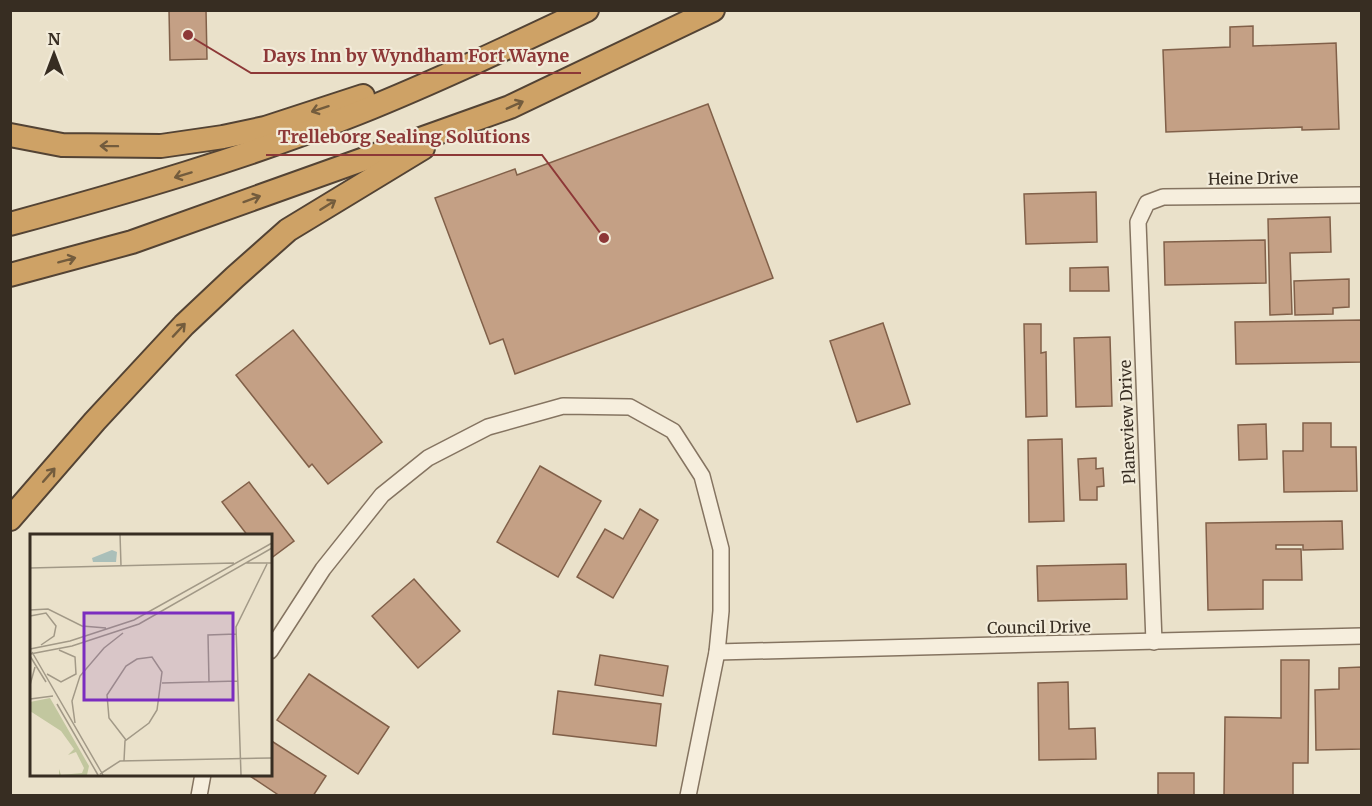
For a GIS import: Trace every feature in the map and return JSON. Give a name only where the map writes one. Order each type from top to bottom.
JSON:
[{"type":"highway","points":[[10,224],[187,174],[357,113],[587,10]]},
{"type":"highway","points":[[10,275],[132,242],[510,107],[713,10]]},
{"type":"highway","points":[[10,135],[62,145],[161,146],[265,128],[325,107],[457,70]]},
{"type":"highway","points":[[10,519],[95,421],[184,325],[288,230],[469,122]]},
{"type":"street","name":"Heine Drive","points":[[1147,203],[1163,197],[1362,195]]},
{"type":"street","name":"Planeview Drive","points":[[1147,203],[1138,222],[1154,642]]},
{"type":"street","points":[[272,648],[323,569],[382,495],[428,458],[488,427],[563,406],[630,407],[673,431],[702,476],[721,549],[721,611],[717,652],[688,795]]},
{"type":"street","name":"Council Drive","points":[[717,652],[1362,636]]},
{"type":"street","points":[[199,795],[203,776]]},
{"type":"building","points":[[169,10],[206,10],[207,59],[170,60]]},
{"type":"building","points":[[1253,26],[1253,46],[1336,43],[1339,129],[1302,130],[1302,127],[1166,132],[1163,50],[1230,47],[1230,27]]},
{"type":"building","points":[[708,104],[773,278],[515,374],[503,339],[490,344],[435,198],[515,169],[517,175]]},
{"type":"building","points":[[1096,192],[1097,242],[1026,244],[1024,194]]},
{"type":"building","points":[[1330,217],[1331,252],[1290,253],[1292,314],[1270,315],[1268,219]]},
{"type":"building","points":[[1265,240],[1266,283],[1165,285],[1164,242]]},
{"type":"building","points":[[1108,267],[1109,291],[1070,291],[1070,268]]},
{"type":"building","points":[[1349,279],[1349,307],[1333,308],[1333,314],[1295,315],[1294,281]]},
{"type":"building","points":[[1362,320],[1362,362],[1236,364],[1235,322]]},
{"type":"building","points":[[883,323],[910,404],[857,422],[830,341]]},
{"type":"building","points":[[1024,324],[1041,324],[1041,353],[1046,352],[1047,416],[1026,417]]},
{"type":"building","points":[[293,330],[382,442],[328,484],[312,464],[309,467],[236,375]]},
{"type":"building","points":[[1110,337],[1112,406],[1076,407],[1074,338]]},
{"type":"building","points":[[1303,423],[1331,423],[1331,447],[1356,447],[1357,491],[1284,492],[1283,451],[1303,451]]},
{"type":"building","points":[[1266,424],[1267,459],[1239,460],[1238,425]]},
{"type":"building","points":[[1062,439],[1064,521],[1029,522],[1028,440]]},
{"type":"building","points":[[1096,458],[1096,469],[1103,468],[1104,486],[1097,487],[1097,500],[1080,500],[1078,459]]},
{"type":"building","points":[[540,466],[601,501],[558,577],[497,542]]},
{"type":"building","points":[[249,482],[294,541],[272,558],[272,534],[246,534],[222,502]]},
{"type":"building","points":[[640,509],[658,520],[613,598],[577,577],[605,529],[623,539]]},
{"type":"building","points":[[1342,521],[1343,549],[1303,550],[1303,545],[1276,545],[1276,549],[1301,549],[1302,580],[1263,580],[1263,609],[1208,610],[1206,523]]},
{"type":"building","points":[[1126,564],[1127,599],[1038,601],[1037,566]]},
{"type":"building","points":[[414,579],[460,631],[418,668],[372,616]]},
{"type":"building","points":[[600,655],[668,666],[663,696],[595,685]]},
{"type":"building","points":[[1281,660],[1309,660],[1308,763],[1293,763],[1293,796],[1224,796],[1225,717],[1281,718]]},
{"type":"building","points":[[1362,667],[1362,749],[1316,750],[1315,690],[1339,689],[1339,668]]},
{"type":"building","points":[[309,674],[389,727],[358,774],[277,720]]},
{"type":"building","points":[[1068,682],[1069,729],[1095,728],[1096,759],[1039,760],[1038,683]]},
{"type":"building","points":[[558,691],[661,704],[656,746],[553,734]]},
{"type":"building","points":[[272,741],[326,776],[313,796],[280,796],[250,776],[272,776]]},
{"type":"building","points":[[1158,773],[1194,773],[1194,796],[1158,796]]},
{"type":"place","name":"Days Inn by Wyndham Fort Wayne","points":[[188,35]]},
{"type":"place","name":"Trelleborg Sealing Solutions","points":[[604,238]]}]
